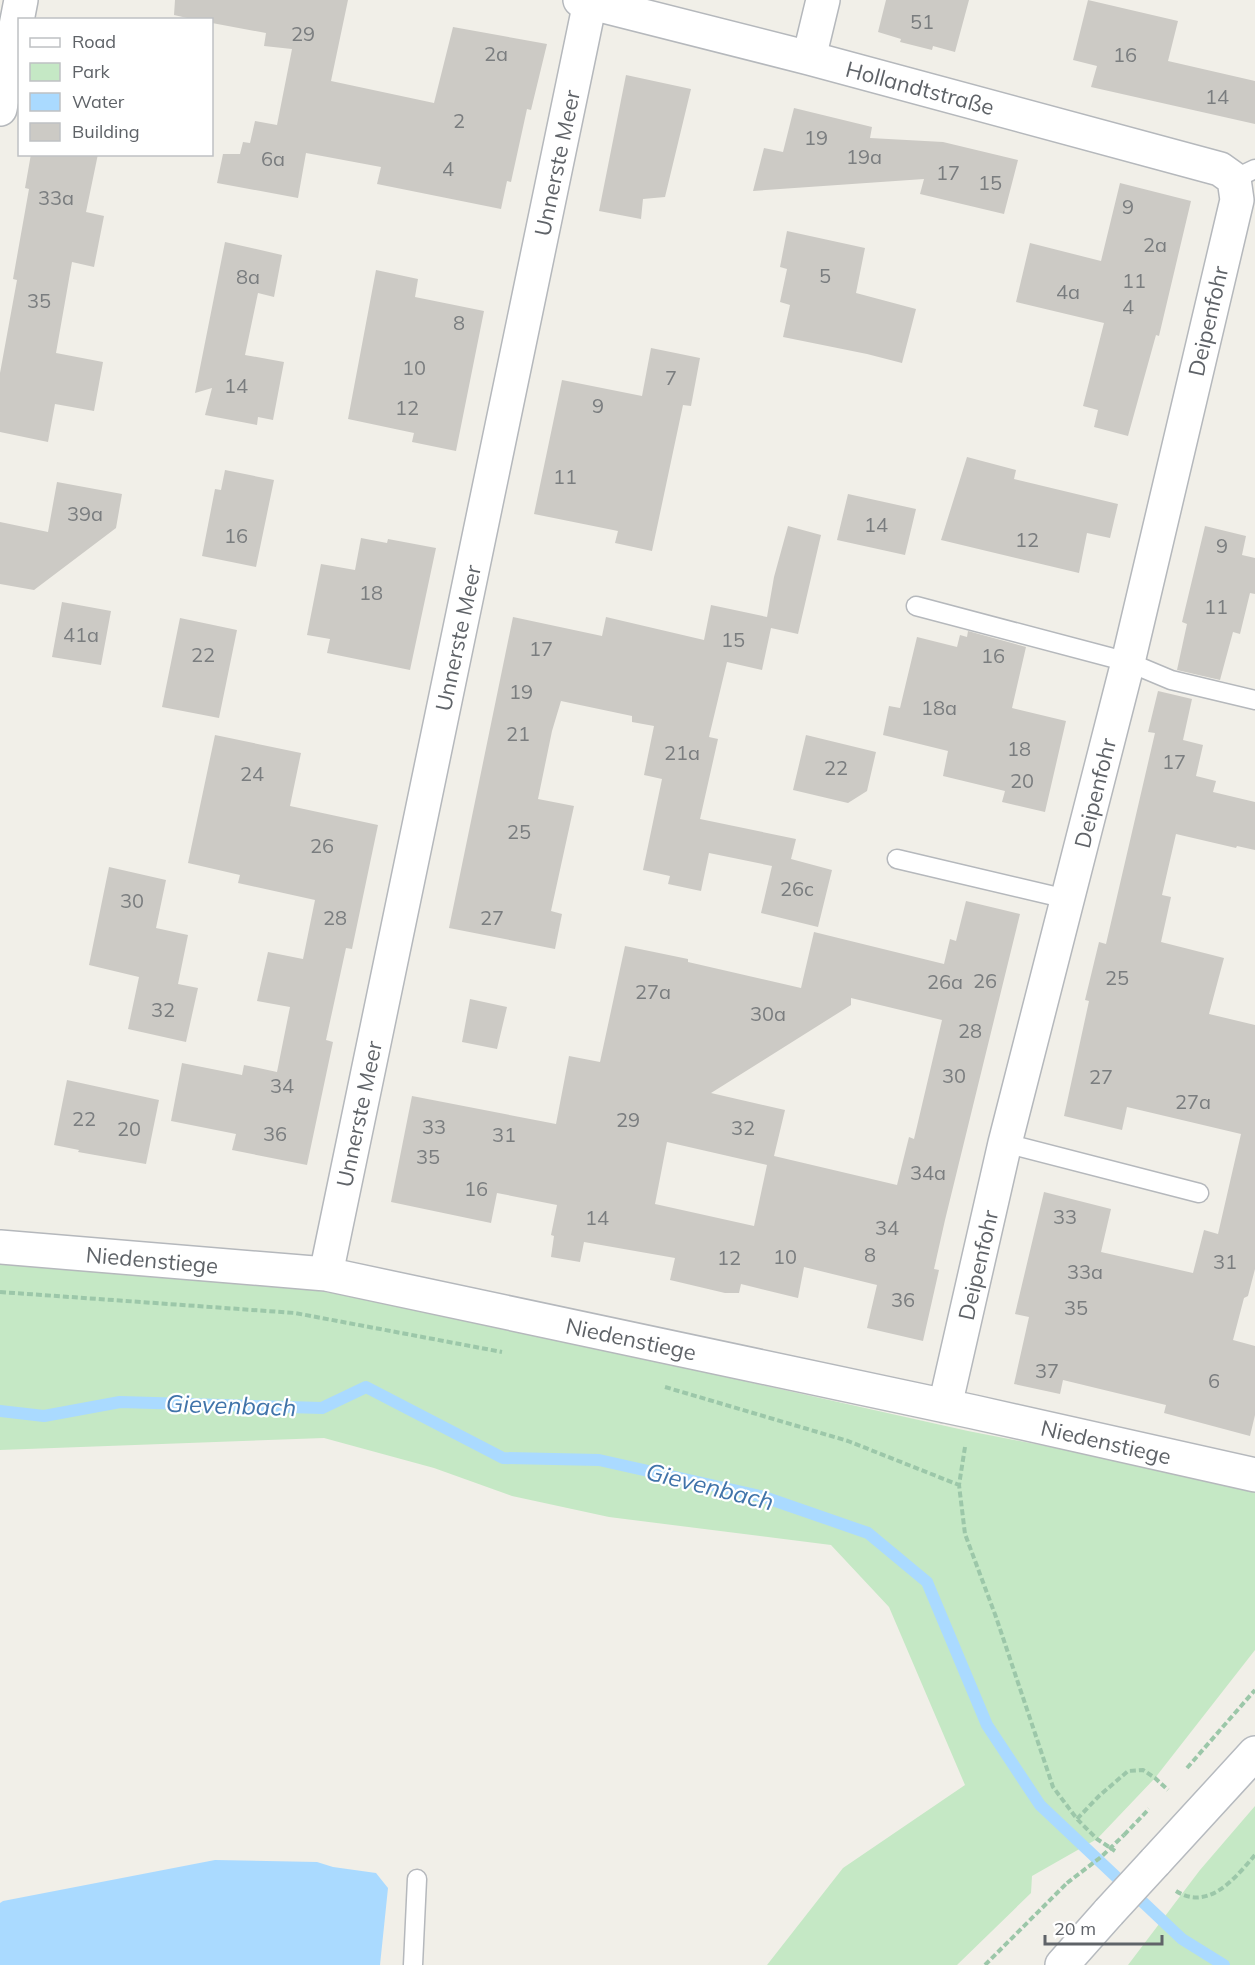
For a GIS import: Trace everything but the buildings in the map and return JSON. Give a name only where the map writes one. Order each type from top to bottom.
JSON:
[{"type":"street","points":[[0,109],[21,0]]},
{"type":"street","points":[[808,58],[823,0]]},
{"type":"street","name":"Hollandtstraße","points":[[585,1],[1245,174]]},
{"type":"street","name":"Unnerste Meer","points":[[326,1274],[585,1]]},
{"type":"street","name":"Deipenfohr","points":[[960,1409],[1005,1143],[1128,662],[1245,174]]},
{"type":"street","name":"Niedenstiege","points":[[0,1247],[326,1274],[960,1409],[1255,1475]]},
{"type":"street","points":[[1062,1965],[1255,1753]]},
{"type":"lane","points":[[916,606],[1128,662],[1171,680],[1255,700]]},
{"type":"lane","points":[[897,859],[1067,898]]},
{"type":"lane","points":[[1005,1143],[1199,1193]]},
{"type":"lane","points":[[413,1965],[417,1879]]},
{"type":"path","points":[[0,1292],[296,1313],[512,1354]]},
{"type":"path","points":[[660,1385],[848,1441],[959,1485]]},
{"type":"path","points":[[960,1409],[968,1431],[959,1485],[965,1534],[996,1617],[1053,1787]]},
{"type":"path","points":[[1182,1773],[1255,1690]]},
{"type":"path","points":[[1077,1819],[1128,1770],[1143,1770],[1168,1790]]},
{"type":"path","points":[[1161,1797],[1175,1782]]},
{"type":"path","points":[[985,1965],[1067,1883],[1101,1857],[1154,1805]]},
{"type":"green space","points":[[0,1264],[114,1270],[273,1284],[391,1302],[968,1431],[1169,1470],[1255,1490],[1255,1650],[1155,1778],[1097,1839],[1032,1876],[1031,1893],[957,1965],[767,1965],[843,1868],[965,1785],[889,1607],[831,1545],[609,1517],[512,1496],[434,1468],[324,1438],[0,1450]]},
{"type":"green space","points":[[1255,1806],[1255,1965],[1128,1965],[1200,1870]]},
{"type":"water","points":[[215,1860],[317,1862],[333,1867],[376,1873],[388,1888],[380,1965],[0,1965],[0,1903],[3,1901]]},
{"type":"waterway","name":"Gievenbach","points":[[0,1411],[44,1416],[120,1402],[322,1408],[366,1387],[503,1458],[599,1460],[764,1497],[868,1533],[927,1582],[987,1725],[1040,1805],[1182,1939],[1224,1965]]}]
